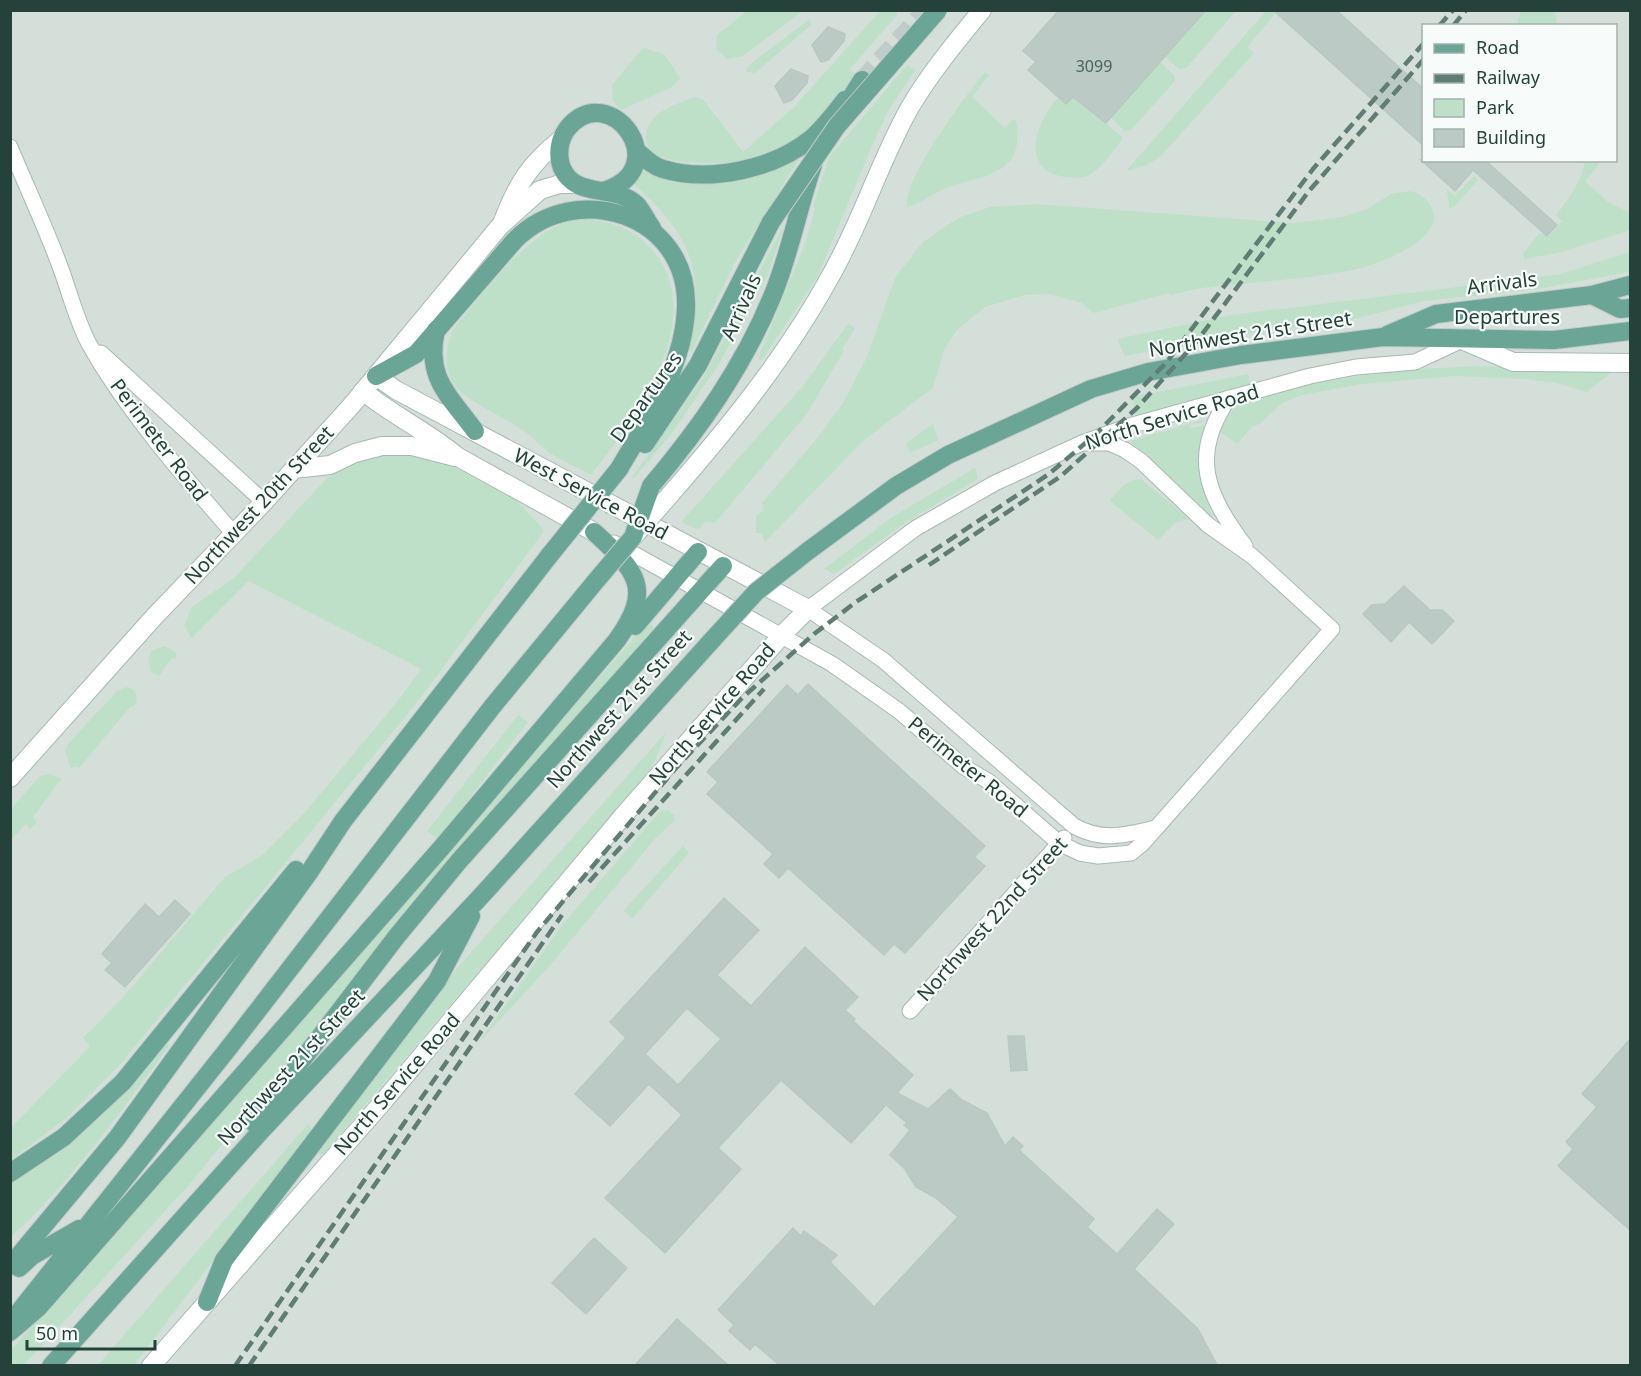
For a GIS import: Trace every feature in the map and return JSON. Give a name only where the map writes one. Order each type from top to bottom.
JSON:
[{"type":"main road","name":"Departures","points":[[343,821],[549,556],[619,469],[641,450],[685,387],[771,222],[837,126],[938,10]]},
{"type":"main road","name":"Arrivals","points":[[633,537],[651,486],[710,412],[740,363],[780,274],[814,160],[862,80],[811,138],[781,157],[756,165],[717,173],[672,171],[653,165],[636,151]]},
{"type":"main road","points":[[607,114],[625,125],[632,134],[636,151],[631,172],[614,188],[603,191],[593,191],[575,184],[562,168],[559,159],[561,139],[566,130],[580,118],[588,115],[607,114]]},
{"type":"main road","points":[[603,191],[636,204],[656,235]]},
{"type":"main road","points":[[376,376],[416,354],[519,236],[533,224],[555,213],[580,208],[610,211],[646,227],[656,235],[674,254],[684,276],[685,323],[664,387],[619,469]]},
{"type":"main road","name":"Arrivals","points":[[1383,337],[1436,314],[1592,295],[1630,285]]},
{"type":"main road","points":[[1592,295],[1620,309],[1630,308]]},
{"type":"main road","points":[[436,330],[433,351],[437,378],[475,431]]},
{"type":"main road","name":"Departures","points":[[1383,337],[1462,340],[1575,339],[1630,331]]},
{"type":"main road","name":"Northwest 21st Street","points":[[51,1365],[261,1131],[483,894],[756,592],[808,551],[869,504],[922,470],[977,440],[1091,389],[1181,365],[1383,337]]},
{"type":"main road","points":[[10,1332],[38,1308],[249,1069],[617,640],[634,613],[639,591],[628,569],[594,532]]},
{"type":"main road","points":[[10,1322],[231,1045],[485,716],[633,537]]},
{"type":"main road","points":[[617,640],[634,627],[698,552]]},
{"type":"main road","points":[[185,1216],[397,936],[459,861],[723,566]]},
{"type":"main road","points":[[10,1173],[71,1132],[123,1082],[300,867],[343,821]]},
{"type":"main road","points":[[10,1266],[131,1119],[308,874],[343,821]]},
{"type":"main road","points":[[207,1302],[224,1260],[437,981],[483,894]]},
{"type":"main road","points":[[10,1276],[32,1256],[86,1225]]},
{"type":"street","points":[[633,537],[735,419],[802,325],[832,274],[909,110],[934,70],[982,10]]},
{"type":"street","name":"Northwest 20th Street","points":[[500,226],[517,185],[545,152],[561,139]]},
{"type":"street","name":"Perimeter Road","points":[[10,147],[59,264],[76,316],[89,343],[119,390],[200,496],[234,534]]},
{"type":"street","name":"Northwest 20th Street","points":[[10,778],[129,645],[294,469],[376,376],[500,226],[540,190],[560,184],[575,184]]},
{"type":"street","points":[[1462,340],[1513,362],[1630,363]]},
{"type":"street","name":"North Service Road","points":[[151,1365],[382,1103],[623,816],[782,635],[808,609],[916,528],[995,483],[1082,443],[1129,426],[1310,376],[1356,367],[1415,362],[1462,340]]},
{"type":"street","name":"Perimeter Road","points":[[89,343],[132,379],[264,502]]},
{"type":"street","name":"West Service Road","points":[[376,376],[396,390],[723,566],[808,609]]},
{"type":"street","name":"West Service Road","points":[[363,391],[394,415],[440,441],[458,457],[782,635]]},
{"type":"street","name":"Perimeter Road","points":[[1229,398],[1217,416],[1210,434],[1208,474],[1220,512],[1252,556]]},
{"type":"street","name":"Perimeter Road","points":[[782,635],[832,664],[886,701],[964,767],[988,781],[1059,843],[1080,853],[1116,856],[1131,853],[1156,828],[1332,629],[1252,556],[1208,525],[1125,450],[1109,444],[1082,443]]},
{"type":"street","points":[[294,469],[330,465],[355,453],[382,446],[412,446],[448,457],[458,457]]},
{"type":"street","name":"Perimeter Road","points":[[808,609],[883,660],[1074,826],[1099,836],[1120,837],[1156,828]]},
{"type":"street","name":"Northwest 22nd Street","points":[[910,1011],[1074,826]]},
{"type":"shaded area","points":[[10,11],[1630,11],[1630,1365],[11,1365]]},
{"type":"green space","points":[[747,11],[803,11],[743,56],[727,59],[716,49],[717,35]]},
{"type":"green space","points":[[880,11],[897,11],[897,15],[850,69],[857,76],[816,122],[788,143],[763,154],[727,163],[675,161],[664,158],[649,147],[646,133],[654,117],[694,97],[703,99],[743,152],[795,106]]},
{"type":"green space","points":[[1206,11],[1236,11],[1186,68],[1179,69],[1165,57]]},
{"type":"green space","points":[[1266,11],[1276,13],[1247,47],[1254,53],[1161,156],[1147,165],[1126,171]]},
{"type":"green space","points":[[1521,11],[1555,11],[1557,24],[1517,24]]},
{"type":"green space","points":[[810,19],[811,25],[755,73],[747,72],[747,68],[755,60]]},
{"type":"green space","points":[[643,48],[664,54],[680,78],[672,87],[621,110],[613,101],[612,85]]},
{"type":"green space","points":[[1160,62],[1175,76],[1175,81],[1131,130],[1125,131],[1110,117]]},
{"type":"green space","points":[[907,65],[915,70],[888,111],[817,278],[762,360],[758,358],[805,244],[815,208],[813,206],[829,157]]},
{"type":"green space","points":[[985,72],[989,75],[972,97],[1005,128],[1013,119],[1016,120],[1015,153],[1008,163],[987,176],[944,189],[907,207],[908,194],[925,158],[951,117]]},
{"type":"green space","points":[[1059,97],[1072,97],[1079,100],[1123,138],[1101,166],[1086,176],[1065,177],[1050,173],[1041,165],[1036,155],[1038,130]]},
{"type":"green space","points":[[804,151],[734,264],[692,351],[687,350],[696,299],[690,258],[669,221],[634,184],[643,171],[679,181]]},
{"type":"green space","points":[[1585,162],[1598,162],[1598,166],[1585,181],[1608,202],[1630,213],[1630,230],[1562,252],[1524,259],[1523,253],[1540,233],[1549,236],[1562,221],[1556,215],[1570,197]]},
{"type":"green space","points":[[1474,176],[1478,180],[1454,207],[1449,208],[1447,190],[1455,196]]},
{"type":"green space","points":[[1411,191],[1425,198],[1432,208],[1433,223],[1427,233],[1417,242],[1390,258],[1362,268],[1317,276],[1206,288],[1171,295],[1170,293],[1093,313],[1082,303],[1049,294],[1025,295],[985,307],[956,331],[944,350],[933,388],[864,440],[765,542],[761,533],[756,533],[756,516],[763,511],[762,503],[819,436],[843,403],[867,357],[895,278],[922,243],[958,218],[990,207],[1036,204],[1294,223],[1343,217],[1367,209],[1391,194]]},
{"type":"green space","points":[[559,220],[600,221],[621,227],[647,244],[655,253],[669,280],[673,309],[669,339],[659,369],[627,427],[591,475],[555,456],[525,431],[462,393],[453,382],[447,368],[447,351],[453,330],[502,271],[531,243],[560,225]]},
{"type":"green space","points":[[785,223],[768,275],[719,364],[672,433],[634,478],[632,477],[703,378]]},
{"type":"green space","points":[[1630,252],[1630,272],[1538,289],[1424,301],[1347,321],[1236,335],[1125,356],[1117,339],[1231,315],[1560,274]]},
{"type":"green space","points":[[848,324],[855,328],[806,415],[715,523],[706,521],[701,526],[702,528],[696,529],[681,522],[802,387]]},
{"type":"green space","points":[[1480,366],[1612,372],[1587,392],[1557,383],[1525,379],[1456,376],[1362,384],[1302,395],[1282,403],[1260,424],[1253,426],[1237,444],[1218,430],[1237,404],[1309,384],[1396,370]]},
{"type":"green space","points":[[1248,374],[1250,384],[1136,416],[1132,397]]},
{"type":"green space","points":[[1202,420],[1203,423],[1191,424],[1190,427],[1206,425],[1201,442],[1201,477],[1213,519],[1130,441]]},
{"type":"green space","points":[[933,424],[938,440],[910,453],[906,443]]},
{"type":"green space","points":[[411,454],[481,478],[522,506],[544,531],[419,700],[118,1067],[65,1119],[11,1160],[10,1129],[90,1046],[83,1038],[125,995],[225,877],[261,856],[306,811],[400,698],[421,669],[248,581],[192,638],[184,626],[192,607],[234,578],[327,478],[358,461],[377,455]]},
{"type":"green space","points":[[975,468],[978,479],[908,521],[834,574],[824,569],[892,517]]},
{"type":"green space","points":[[1141,479],[1190,519],[1175,523],[1158,540],[1110,501],[1127,483]]},
{"type":"green space","points":[[649,621],[655,628],[494,811],[188,1186],[24,1365],[11,1366],[11,1350]]},
{"type":"green space","points":[[164,646],[176,652],[176,658],[171,659],[159,676],[151,672],[148,659],[152,651]]},
{"type":"green space","points":[[126,687],[135,690],[137,700],[134,706],[130,707],[79,768],[74,766],[71,769],[65,751],[68,744],[117,691]]},
{"type":"green space","points":[[518,715],[528,722],[438,839],[427,831]]},
{"type":"green space","points":[[667,731],[652,768],[322,1156],[317,1151],[458,967]]},
{"type":"green space","points":[[48,774],[62,778],[33,817],[37,822],[30,829],[26,824],[11,840],[11,809],[40,776]]},
{"type":"green space","points":[[661,810],[669,811],[674,815],[674,821],[655,839],[553,962],[477,1045],[562,925]]},
{"type":"green space","points":[[683,846],[689,853],[632,919],[623,911]]},
{"type":"green space","points":[[166,1043],[170,1045],[95,1145],[55,1193],[11,1237],[11,1183],[54,1153],[113,1102]]},
{"type":"green space","points":[[308,1124],[312,1130],[134,1365],[97,1366]]},
{"type":"building","points":[[1059,10],[1206,10],[1106,123],[1073,97],[1066,104],[1028,70],[1036,62],[1023,51]]},
{"type":"building","points":[[1273,10],[1336,10],[1422,87],[1422,144]]},
{"type":"building","points":[[828,27],[845,34],[844,41],[828,60],[821,62],[812,45]]},
{"type":"building","points":[[791,69],[808,76],[807,83],[792,100],[784,103],[775,86]]},
{"type":"building","points":[[1423,162],[1487,162],[1557,225],[1547,236],[1473,170],[1455,191]]},
{"type":"building","points":[[1404,586],[1430,610],[1442,610],[1454,621],[1432,644],[1409,622],[1391,642],[1363,614],[1372,605],[1385,604]]},
{"type":"building","points":[[808,684],[985,846],[974,857],[985,866],[905,953],[894,944],[884,955],[788,868],[779,878],[764,864],[773,854],[707,794],[718,782],[707,772],[787,685],[798,695]]},
{"type":"building","points":[[724,898],[759,930],[717,975],[751,1006],[805,947],[858,997],[845,1010],[855,1019],[853,1021],[913,1075],[897,1093],[928,1109],[950,1089],[962,1100],[987,1113],[1005,1146],[1013,1137],[1023,1146],[1019,1150],[1094,1219],[1087,1227],[1117,1254],[1157,1209],[1174,1224],[1134,1269],[1198,1329],[1217,1365],[779,1365],[755,1344],[750,1350],[729,1331],[734,1325],[718,1310],[793,1228],[801,1236],[804,1231],[837,1255],[830,1262],[874,1307],[958,1217],[936,1198],[916,1187],[904,1168],[890,1155],[910,1130],[904,1125],[907,1123],[886,1105],[851,1143],[781,1080],[718,1148],[741,1169],[665,1253],[605,1198],[682,1115],[649,1084],[610,1126],[575,1094],[626,1038],[610,1022]],"holes":[[[687,1008],[721,1039],[678,1085],[645,1054]]]},
{"type":"building","points":[[175,900],[190,914],[125,987],[105,970],[112,963],[102,954],[145,904],[159,917]]},
{"type":"building","points":[[1008,1036],[1024,1036],[1027,1070],[1011,1071]]},
{"type":"building","points":[[1630,1039],[1630,1230],[1558,1166],[1573,1149],[1566,1142],[1597,1107],[1582,1094]]},
{"type":"building","points":[[594,1238],[627,1268],[586,1314],[552,1283]]},
{"type":"building","points":[[677,1319],[728,1365],[635,1365]]},
{"type":"tunnel","points":[[862,80],[926,10]]},
{"type":"railway","points":[[1441,24],[1453,10]]},
{"type":"railway","points":[[1455,24],[1466,10]]},
{"type":"railway","points":[[235,1366],[537,932],[676,768],[742,698],[814,634],[856,602],[1049,474],[1096,434],[1166,363],[1313,169],[1422,45]]},
{"type":"railway","points":[[929,565],[1061,476],[1137,408],[1197,341],[1309,191],[1422,61]]},
{"type":"railway","points":[[589,882],[764,689]]},
{"type":"railway","points":[[249,1366],[562,915]]}]
